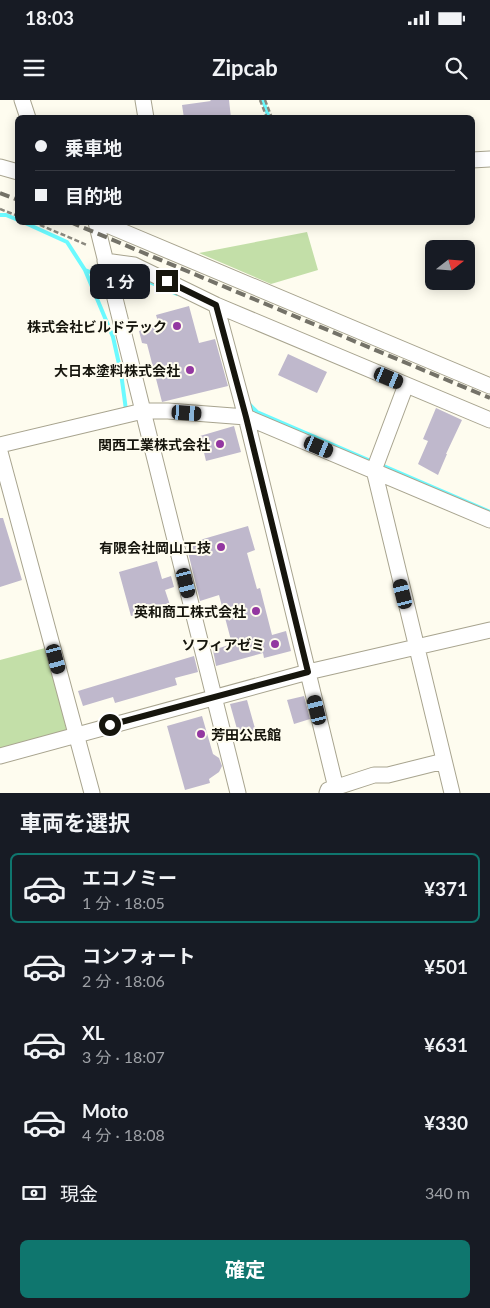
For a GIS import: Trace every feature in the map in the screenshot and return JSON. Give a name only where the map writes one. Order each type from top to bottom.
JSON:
[{"type":"street","points":[[22,100],[27,115]]},
{"type":"street","points":[[143,100],[146,115]]},
{"type":"street","points":[[475,160],[490,159]]},
{"type":"street","points":[[0,167],[15,171]]},
{"type":"street","points":[[97,225],[238,793]]},
{"type":"street","points":[[107,225],[490,386]]},
{"type":"street","points":[[107,268],[134,266],[218,309],[490,420]]},
{"type":"street","points":[[218,309],[308,672],[332,790],[374,775],[388,775],[444,761]]},
{"type":"street","points":[[406,385],[376,465],[416,647],[452,793]]},
{"type":"street","points":[[92,793],[1,443],[143,411],[246,417],[376,465],[490,520]]},
{"type":"street","points":[[0,756],[308,672],[490,630]]},
{"type":"path","points":[[260,100],[266,115]]},
{"type":"path","points":[[265,100],[271,115]]},
{"type":"path","points":[[0,208],[15,215]]},
{"type":"path","points":[[38,225],[107,268]]},
{"type":"green space","points":[[307,232],[318,270],[271,284],[199,253]]},
{"type":"green space","points":[[49,647],[70,725],[65,733],[0,750],[0,660]]},
{"type":"building","points":[[229,100],[231,115],[184,115],[182,105]]},
{"type":"building","points":[[189,306],[199,343],[215,339],[228,386],[162,402],[147,344],[142,343],[139,331],[159,325],[156,315]]},
{"type":"building","points":[[288,354],[327,372],[317,393],[278,375]]},
{"type":"building","points":[[436,408],[462,420],[438,475],[418,464],[428,441],[423,439]]},
{"type":"building","points":[[234,426],[241,452],[206,461],[200,436]]},
{"type":"building","points":[[0,518],[3,518],[22,580],[0,587]]},
{"type":"building","points":[[248,526],[255,550],[247,553],[257,589],[260,588],[272,635],[286,631],[291,651],[264,658],[263,653],[216,666],[213,650],[232,644],[219,595],[200,601],[186,544]]},
{"type":"building","points":[[157,561],[162,579],[171,576],[174,587],[165,590],[170,605],[131,616],[119,572]]},
{"type":"building","points":[[194,656],[198,672],[175,678],[177,685],[115,703],[113,697],[83,706],[78,691]]},
{"type":"building","points":[[304,696],[310,719],[294,724],[287,700]]},
{"type":"building","points":[[247,700],[256,732],[239,736],[230,704]]},
{"type":"building","points":[[202,716],[213,754],[219,758],[222,766],[219,772],[209,779],[210,783],[185,790],[167,726]]},
{"type":"waterway","points":[[263,100],[268,115]]},
{"type":"waterway","points":[[0,215],[15,219]]},
{"type":"waterway","points":[[30,225],[67,242],[85,270],[113,337],[121,373],[126,410]]},
{"type":"waterway","points":[[85,270],[106,278]]},
{"type":"waterway","points":[[115,282],[119,284],[131,274],[177,294]]},
{"type":"waterway","points":[[249,404],[257,412],[373,462]]},
{"type":"waterway","points":[[379,464],[490,512]]},
{"type":"railway","points":[[0,193],[15,199]]},
{"type":"railway","points":[[77,225],[490,398]]},
{"type":"place","name":"株式会社ビルドテック","points":[[177,326]]},
{"type":"place","name":"大日本塗料株式会社","points":[[190,370]]},
{"type":"place","name":"関西工業株式会社","points":[[220,444]]},
{"type":"place","name":"有限会社岡山工技","points":[[221,547]]},
{"type":"place","name":"英和商工株式会社","points":[[256,611]]},
{"type":"place","name":"ソフィアゼミ","points":[[275,644]]},
{"type":"place","name":"芳田公民館","points":[[201,734]]},
{"type":"route","points":[[110,725],[308,672],[246,417],[216,305],[167,281]]}]
